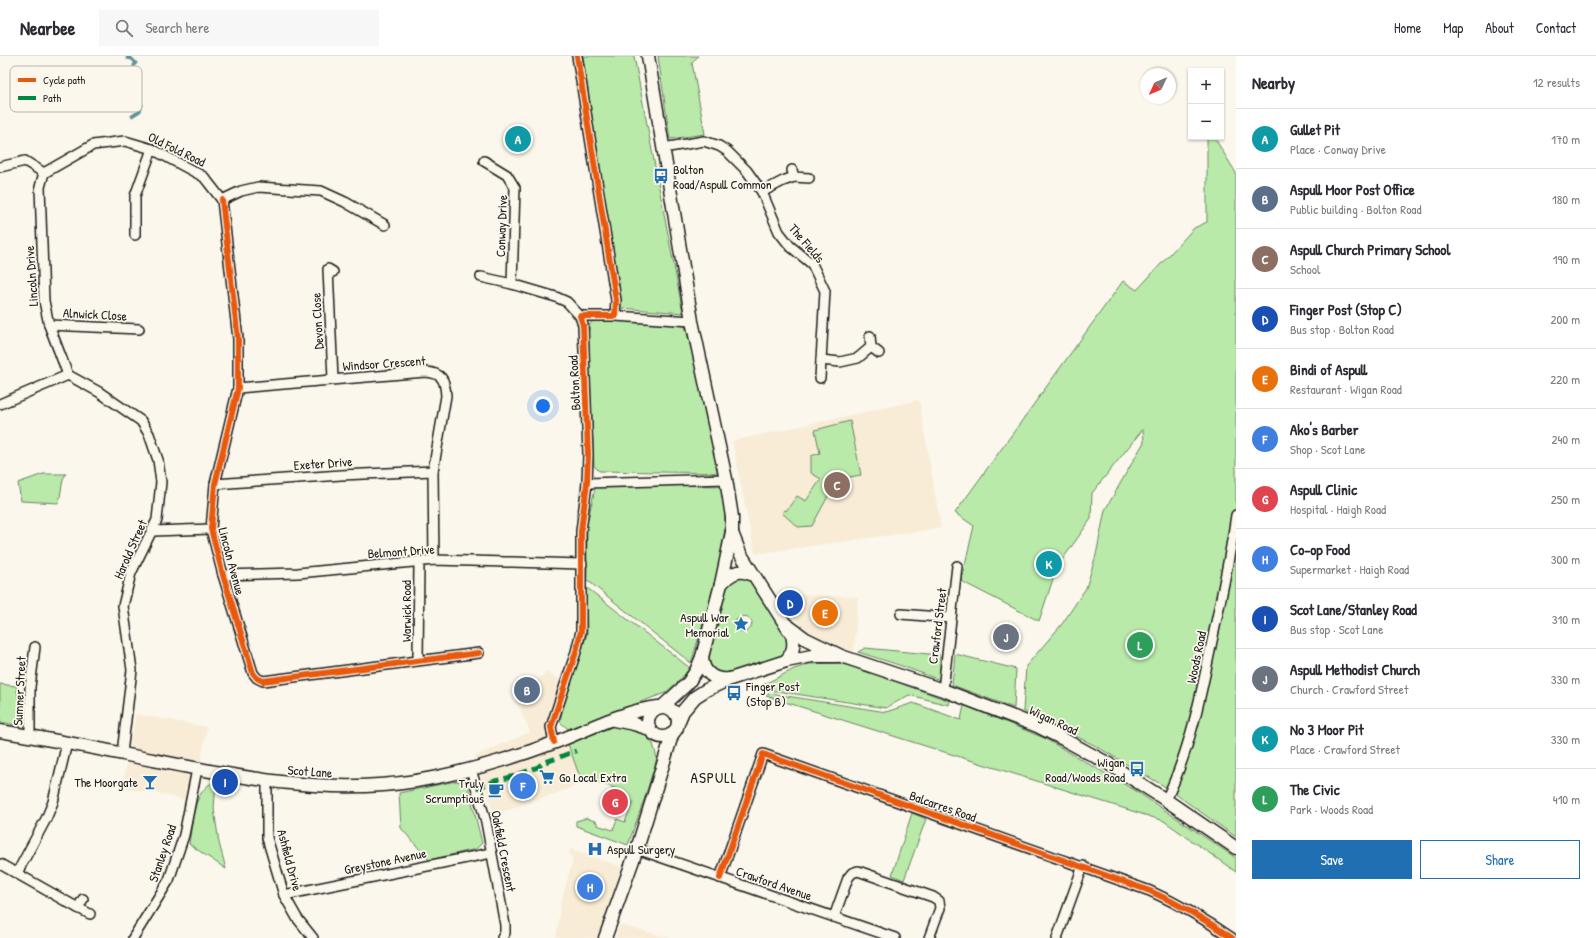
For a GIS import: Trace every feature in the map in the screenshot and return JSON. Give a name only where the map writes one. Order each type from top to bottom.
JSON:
[{"type":"main road","points":[[648,56],[692,321],[730,501],[732,532],[737,548],[776,612],[787,625],[792,635],[794,645],[793,650],[786,661]]},
{"type":"main road","points":[[664,763],[648,721],[649,716],[651,712],[661,707],[688,683],[696,671],[702,657],[721,584],[732,532]]},
{"type":"main road","points":[[721,584],[727,577],[740,571],[746,571],[753,575]]},
{"type":"main road","name":"Wigan Road","points":[[787,625],[806,639],[841,656],[943,690],[1037,726],[1109,764],[1166,800],[1236,848]]},
{"type":"main road","name":"Wigan Road","points":[[605,938],[637,849],[675,728],[683,711],[695,697],[730,679],[786,661],[812,656],[841,656]]},
{"type":"main road","points":[[702,657],[705,670],[710,674],[723,680],[730,679]]},
{"type":"main road","points":[[613,720],[634,724],[664,736],[675,728],[677,718],[672,710],[661,707]]},
{"type":"main road","name":"Scot Lane","points":[[0,731],[267,781],[337,787],[377,786],[416,781],[471,769],[554,742],[644,709],[661,707]]},
{"type":"street","points":[[577,56],[616,300],[615,316]]},
{"type":"street","name":"Old Fold Road","points":[[44,172],[92,145],[125,141],[152,149],[204,177],[222,200]]},
{"type":"street","name":"The Fields","points":[[663,148],[704,141],[719,146],[737,160],[762,192],[779,232],[790,246],[812,264],[825,291],[820,378]]},
{"type":"street","points":[[135,235],[135,196],[152,149]]},
{"type":"street","name":"Conway Drive","points":[[484,161],[507,175],[515,188],[512,284]]},
{"type":"street","points":[[0,167],[25,162],[44,172]]},
{"type":"street","name":"Lincoln Drive","points":[[44,172],[40,187],[44,302],[49,325],[68,374]]},
{"type":"street","points":[[762,192],[793,174],[809,178]]},
{"type":"street","points":[[222,200],[240,190],[258,187],[321,191],[345,202],[385,225]]},
{"type":"street","name":"Lincoln Avenue","points":[[222,200],[238,339],[238,388],[215,484],[211,529],[223,575],[253,673],[257,678],[263,681],[480,653]]},
{"type":"street","name":"Devon Close","points":[[333,379],[328,269],[334,272]]},
{"type":"street","points":[[481,278],[512,284],[561,299],[572,306],[580,316],[615,316],[692,321]]},
{"type":"street","name":"Bolton Road","points":[[554,742],[551,727],[561,693],[576,652],[581,631],[581,531],[587,483],[588,446],[582,325],[580,316]]},
{"type":"street","name":"Alnwick Close","points":[[49,325],[140,329]]},
{"type":"street","points":[[870,336],[871,347],[879,353]]},
{"type":"street","points":[[821,360],[840,362],[858,358],[871,347]]},
{"type":"street","name":"Windsor Crescent","points":[[238,388],[424,372],[434,373],[442,377],[445,385],[446,396],[433,471],[434,560]]},
{"type":"street","points":[[0,404],[68,374]]},
{"type":"street","name":"Harold Street","points":[[68,374],[99,392],[141,421],[149,434],[158,460],[161,482],[157,520],[153,531],[130,574],[123,606],[132,670],[122,753]]},
{"type":"street","name":"Exeter Drive","points":[[215,484],[340,475],[433,471]]},
{"type":"street","points":[[587,483],[726,479]]},
{"type":"street","name":"Woods Road","points":[[1166,800],[1175,782],[1198,709],[1226,577],[1236,516]]},
{"type":"street","points":[[153,531],[211,529]]},
{"type":"street","name":"Belmont Drive","points":[[223,575],[298,573],[434,560],[582,564]]},
{"type":"street","name":"Warwick Road","points":[[418,660],[419,561]]},
{"type":"street","name":"Crawford Street","points":[[943,690],[957,566]]},
{"type":"street","points":[[901,614],[951,618]]},
{"type":"street","name":"Sumner Street","points":[[30,736],[30,687],[35,647]]},
{"type":"street","points":[[17,873],[46,819],[53,802],[67,743]]},
{"type":"street","name":"Balcarres Road","points":[[720,878],[763,754],[1083,866],[1150,891],[1172,901],[1210,923],[1232,938]]},
{"type":"street","name":"Stanley Road","points":[[133,938],[169,880],[184,835],[197,769]]},
{"type":"street","name":"Oakfield Crescent","points":[[471,769],[486,822],[505,925],[505,933],[502,938]]},
{"type":"street","name":"Ashfield Drive","points":[[267,781],[267,838],[284,895],[297,918],[313,938]]},
{"type":"street","name":"Crawford Avenue","points":[[637,849],[895,938]]},
{"type":"street","name":"Greystone Avenue","points":[[284,895],[491,853]]},
{"type":"street","points":[[0,864],[90,914]]},
{"type":"street","points":[[1057,938],[1083,866]]},
{"type":"street","points":[[834,918],[848,878],[852,872],[858,871],[933,897],[939,901],[940,908],[929,938]]},
{"type":"street","points":[[78,908],[83,899]]},
{"type":"shaded area","points":[[919,400],[941,528],[755,554],[732,441]]},
{"type":"shaded area","points":[[791,594],[858,597],[854,652],[810,635],[801,627],[792,613]]},
{"type":"shaded area","points":[[547,671],[559,680],[545,733],[568,744],[578,772],[576,786],[494,815],[475,756],[530,732],[516,700]]},
{"type":"shaded area","points":[[136,714],[207,727],[194,802],[152,792],[122,789]]},
{"type":"shaded area","points":[[570,849],[622,867],[599,938],[556,938],[561,902],[573,860],[569,854]]},
{"type":"shaded area","points":[[620,925],[671,938],[615,938]]},
{"type":"green space","points":[[583,56],[634,56],[683,313],[620,308]]},
{"type":"green space","points":[[658,56],[698,56],[692,63],[705,134],[670,139]]},
{"type":"green space","points":[[1207,140],[1216,140],[1236,173],[1236,837],[1164,786],[1094,745],[1023,711],[1026,666],[1062,624],[1086,588],[1096,555],[1105,510],[1144,442],[1143,429],[1092,493],[1091,519],[1057,567],[1039,621],[961,581],[974,526],[955,513],[1123,281],[1137,290],[1194,228],[1207,222]]},
{"type":"green space","points":[[596,318],[685,326],[716,438],[723,473],[599,471],[594,466],[588,336],[590,324]]},
{"type":"green space","points":[[850,421],[861,475],[833,480],[827,498],[812,526],[798,527],[782,513],[784,510],[786,511],[797,496],[806,501],[821,479],[811,473],[811,456],[820,453],[815,430]]},
{"type":"green space","points":[[43,474],[66,474],[63,479],[59,503],[21,501],[18,483]]},
{"type":"green space","points":[[596,484],[724,486],[725,529],[718,568],[708,608],[691,663],[587,580],[587,524]]},
{"type":"green space","points":[[746,571],[787,625],[791,655],[730,679],[705,670],[721,584]],"holes":[[[743,616],[748,617],[752,622],[751,628],[745,632],[740,631],[735,625],[736,620]]]},
{"type":"green space","points":[[586,587],[690,668],[679,681],[665,693],[568,729],[560,722],[587,634]]},
{"type":"green space","points":[[865,648],[940,655],[940,680],[858,652]]},
{"type":"green space","points":[[955,654],[1016,669],[1014,708],[952,685]]},
{"type":"green space","points":[[837,663],[855,667],[950,701],[949,705],[909,695],[886,708],[757,688],[794,669],[809,664]]},
{"type":"green space","points":[[0,684],[16,686],[19,701],[24,712],[21,726],[0,722]]},
{"type":"green space","points":[[768,693],[886,712],[913,703],[961,720],[964,705],[1044,738],[1136,791],[1236,858],[1236,872],[1164,821],[766,696]]},
{"type":"green space","points":[[617,725],[632,728],[644,734],[653,744],[657,758],[628,845],[576,826],[576,821],[587,818],[597,822],[597,825],[613,830],[617,819],[625,822],[633,802],[625,792],[581,776],[578,772],[568,744]]},
{"type":"green space","points":[[216,781],[214,809],[219,843],[226,869],[189,844],[193,817],[198,799],[208,785]]},
{"type":"green space","points":[[456,781],[466,783],[468,786],[482,843],[476,849],[429,860],[401,828],[399,793]]},
{"type":"green space","points":[[912,813],[926,819],[904,880],[892,875]]},
{"type":"waterway","points":[[130,56],[127,58],[132,59],[136,63],[134,66]]},
{"type":"waterway","points":[[132,116],[138,112]]},
{"type":"marked path","points":[[476,788],[515,776],[538,767],[543,763],[576,751]]},
{"type":"cycle path","points":[[554,742],[551,727],[576,652],[581,631],[581,531],[587,483],[588,454],[583,325],[580,316],[615,316],[616,300],[577,56]]},
{"type":"cycle path","points":[[222,200],[238,339],[238,388],[215,484],[211,529],[223,575],[253,673],[257,678],[263,681],[479,653]]},
{"type":"cycle path","points":[[720,878],[763,754],[1150,891],[1192,913],[1232,938]]},
{"type":"place","name":"Gullet Pit","points":[[518,139]]},
{"type":"place","name":"Bolton Road/Aspull Common","points":[[661,176]]},
{"type":"place","name":"Aspull Church Primary School","points":[[837,485]]},
{"type":"place","name":"No 3 Moor Pit","points":[[1049,564]]},
{"type":"place","name":"Finger Post (Stop C)","points":[[790,603]]},
{"type":"place","name":"Bindi of Aspull","points":[[825,613]]},
{"type":"place","name":"Aspull War Memorial","points":[[741,624]]},
{"type":"place","name":"Aspull Methodist Church","points":[[1006,637]]},
{"type":"place","name":"The Civic","points":[[1140,645]]},
{"type":"place","name":"Aspull Moor Post Office","points":[[527,690]]},
{"type":"place","name":"Finger Post (Stop B)","points":[[734,693]]},
{"type":"place","name":"Wigan Road/Woods Road","points":[[1137,769]]},
{"type":"place","name":"Go Local Extra","points":[[547,777]]},
{"type":"place","name":"The Moorgate","points":[[150,782]]},
{"type":"place","name":"Scot Lane/Stanley Road","points":[[225,782]]},
{"type":"place","name":"Ako's Barber","points":[[523,786]]},
{"type":"place","name":"Truly Scrumptious","points":[[496,790]]},
{"type":"place","name":"Aspull Clinic","points":[[615,802]]},
{"type":"place","name":"Aspull Surgery","points":[[595,849]]},
{"type":"place","name":"Co-op Food","points":[[590,887]]},
{"type":"district","name":"ASPULL","points":[[714,778]]}]
